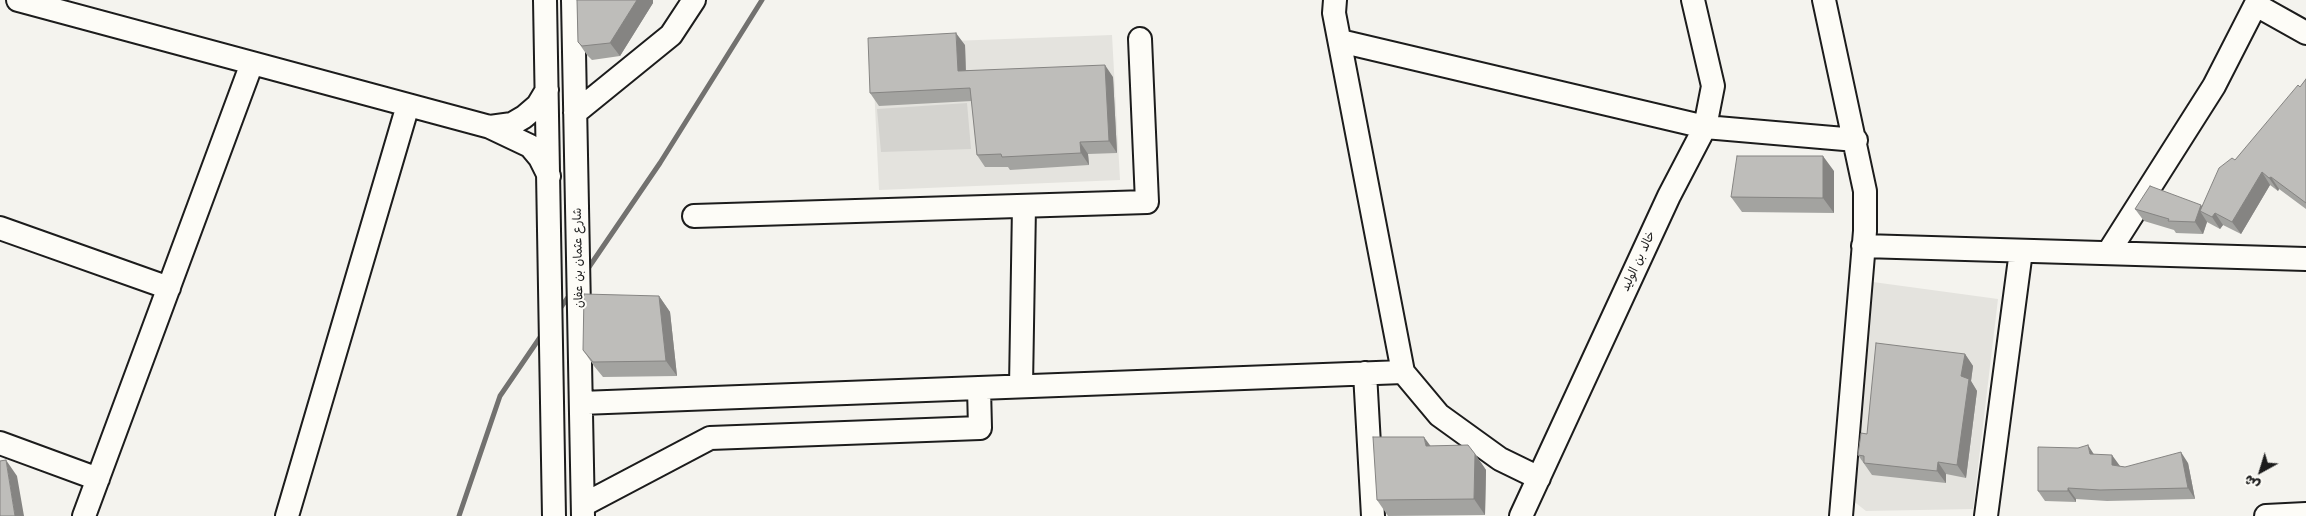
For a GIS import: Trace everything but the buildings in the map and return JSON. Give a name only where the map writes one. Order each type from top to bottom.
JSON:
[{"type":"street","points":[[18,0],[490,127],[530,146],[540,158],[549,176]]},
{"type":"street","points":[[545,0],[554,516]]},
{"type":"street","name":"شارع عثمان بن عفان","points":[[573,0],[583,510]]},
{"type":"street","points":[[576,113],[671,35],[694,0]]},
{"type":"street","points":[[1336,0],[1334,13],[1403,372],[1439,415],[1500,459],[1539,478]]},
{"type":"street","name":"خالد بن الوليد","points":[[1521,516],[1669,196],[1705,127],[1713,86],[1693,0]]},
{"type":"street","points":[[1824,0],[1856,140],[1865,191],[1864,246],[1841,516]]},
{"type":"street","points":[[2108,253],[2214,86],[2257,3],[2306,33]]},
{"type":"street","points":[[694,216],[1147,202],[1140,40]]},
{"type":"street","points":[[1340,41],[1705,127],[1856,140]]},
{"type":"street","points":[[84,516],[252,63]]},
{"type":"street","points":[[490,127],[512,124],[524,118],[538,105],[547,90]]},
{"type":"street","points":[[287,516],[408,104]]},
{"type":"street","points":[[1021,386],[1024,206]]},
{"type":"street","points":[[0,228],[168,288]]},
{"type":"street","points":[[1864,246],[2306,259]]},
{"type":"street","points":[[1986,516],[2021,251]]},
{"type":"street","points":[[581,403],[1403,372]]},
{"type":"street","points":[[1365,373],[1373,516]]},
{"type":"street","points":[[583,510],[710,438],[980,428],[979,388]]},
{"type":"street","points":[[0,443],[98,479]]},
{"type":"street","points":[[2266,516],[2306,514]]},
{"type":"shaded area","points":[[1112,35],[1120,180],[879,190],[872,44]]},
{"type":"shaded area","points":[[967,103],[971,149],[881,152],[877,109]]},
{"type":"shaded area","points":[[1873,282],[1998,299],[1973,509],[1866,511],[1852,500]]},
{"type":"waterway","points":[[587,270],[660,163],[762,0]]},
{"type":"waterway","points":[[559,310],[571,293]]},
{"type":"waterway","points":[[459,516],[500,396],[543,333]]}]
